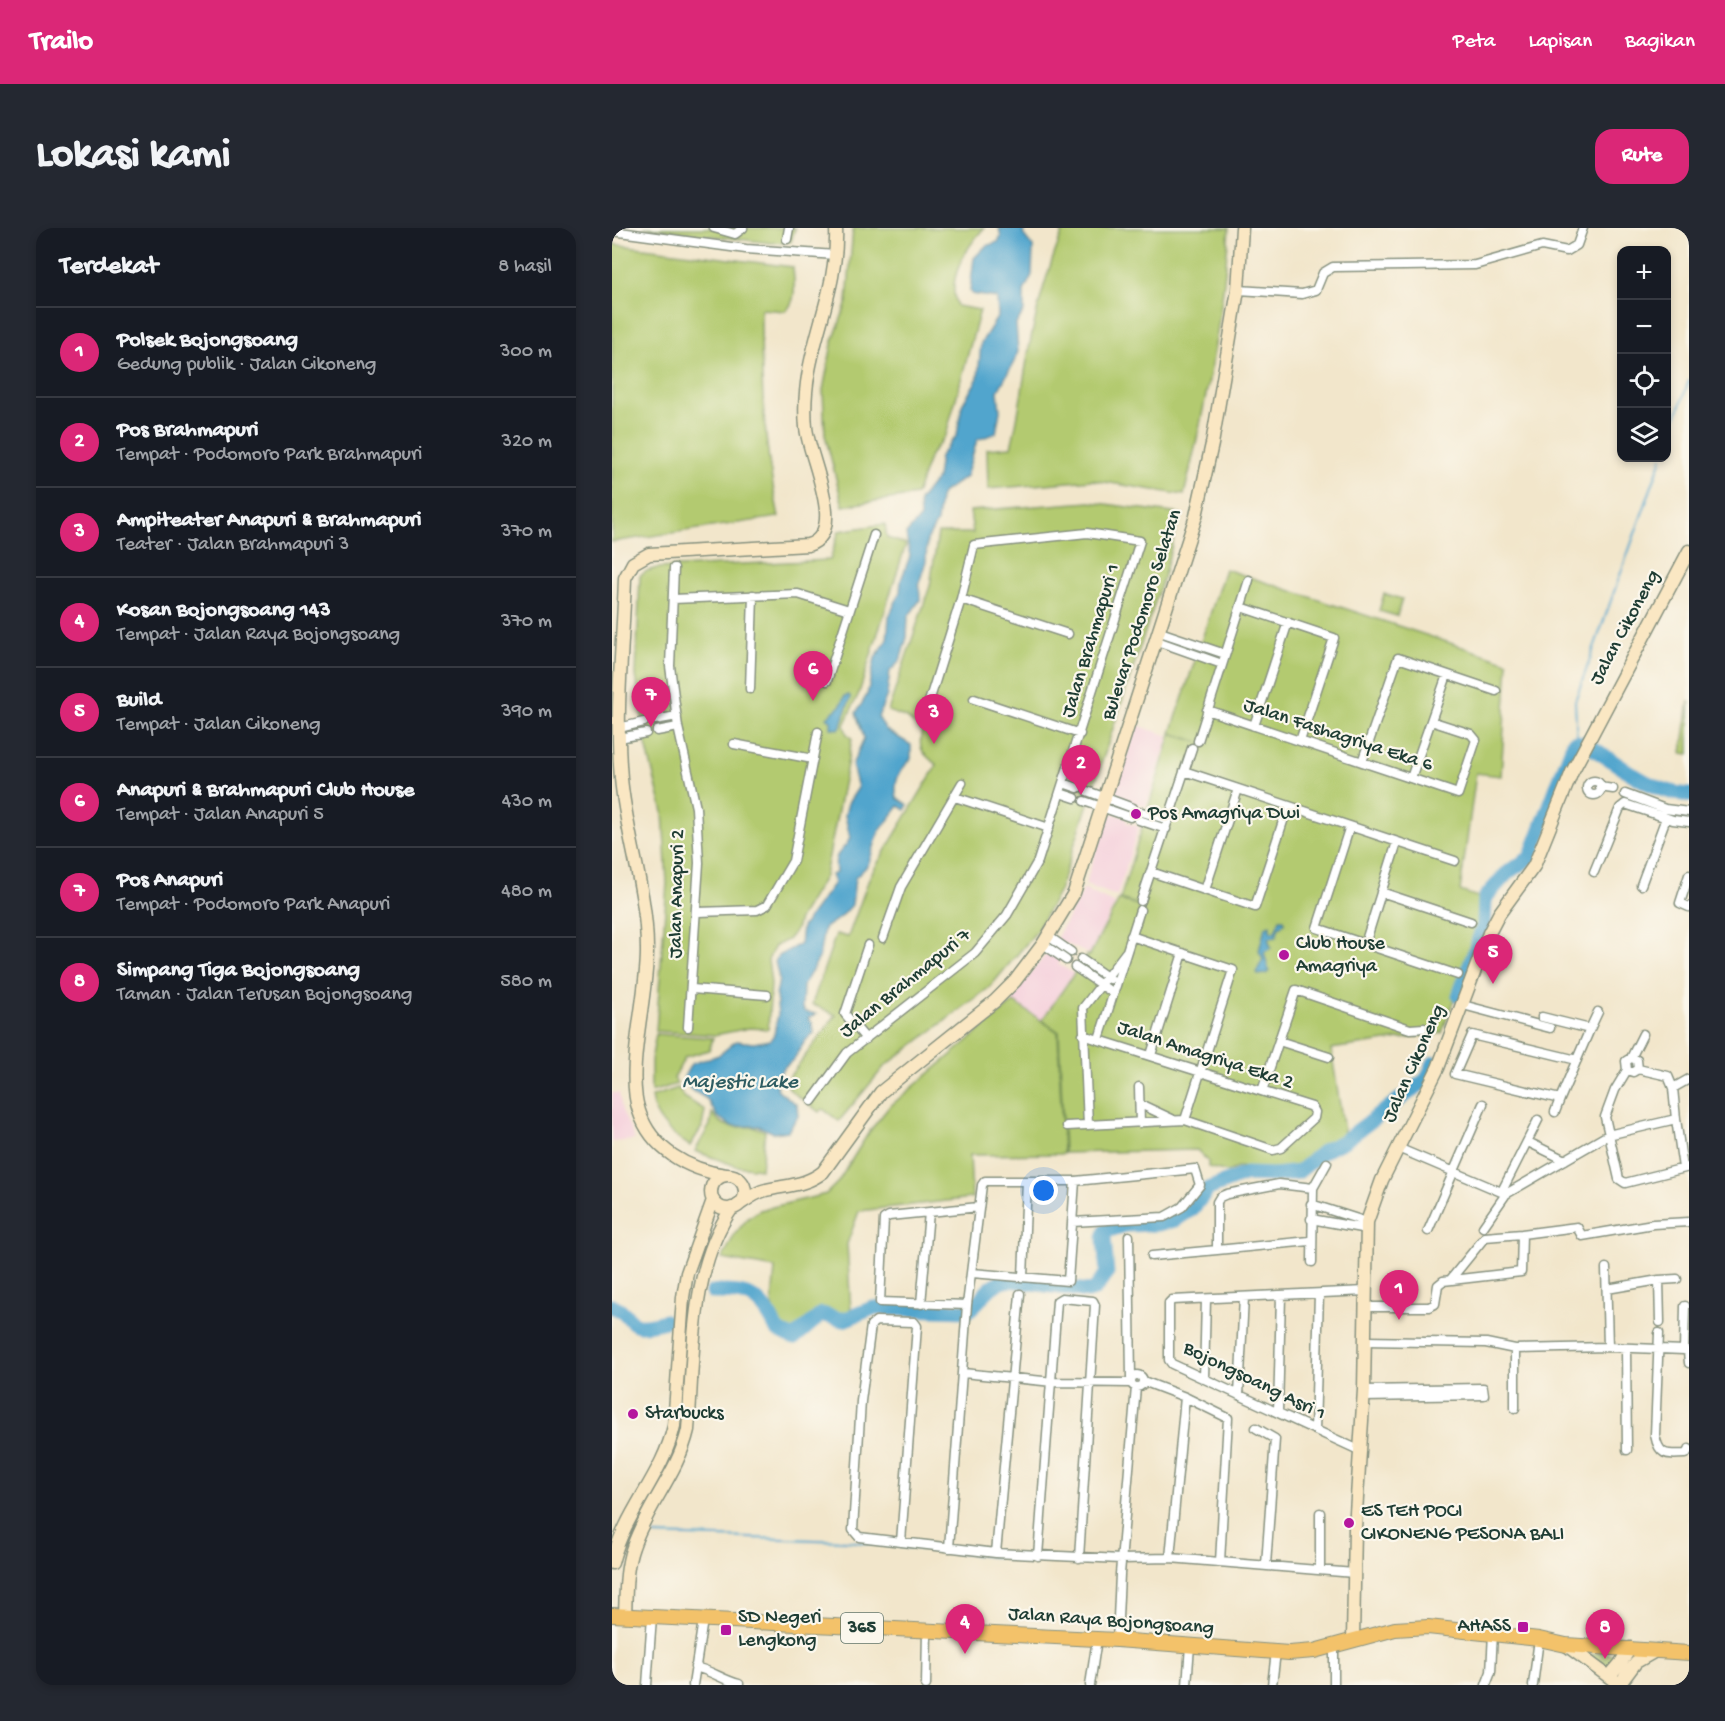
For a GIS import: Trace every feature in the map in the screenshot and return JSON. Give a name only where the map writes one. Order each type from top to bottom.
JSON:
[{"type":"main road","name":"Jalan Raya Bojongsoang","points":[[619,1616],[1097,1639],[1303,1653],[1409,1627],[1493,1633],[1539,1639],[1566,1646]]},
{"type":"main road","name":"365","points":[[1566,1646],[1689,1653]]},
{"type":"street","points":[[714,228],[741,231]]},
{"type":"street","points":[[787,239],[789,228]]},
{"type":"street","points":[[765,1190],[731,1176],[698,1169],[660,1146],[643,1123],[636,1099],[634,1076],[646,990],[647,948],[644,907],[623,799],[619,733],[625,578],[633,563],[649,554],[808,545],[814,543],[824,531],[827,505],[810,453],[804,404],[806,374],[832,283],[836,255],[836,228]]},
{"type":"street","name":"Bulevar Podomoro Selatan","points":[[735,1207],[765,1190],[792,1187],[824,1172],[881,1092],[995,1001],[1029,964],[1074,893],[1189,541],[1208,463],[1238,290],[1242,228]]},
{"type":"street","points":[[1238,290],[1302,294],[1316,290],[1323,273],[1332,267],[1475,265],[1542,246],[1566,251],[1577,245],[1583,228]]},
{"type":"street","points":[[612,231],[746,249],[836,255]]},
{"type":"street","name":"Jalan Brahmapuri 1","points":[[961,599],[972,547],[977,544],[1088,533],[1140,542],[1060,793]]},
{"type":"street","points":[[827,681],[874,535]]},
{"type":"street","name":"Jalan Cikoneng","points":[[1353,1641],[1365,1341],[1367,1225],[1382,1180],[1438,1068],[1489,933],[1544,847],[1555,810],[1569,778],[1687,559]]},
{"type":"street","name":"Jalan Anapuri 2","points":[[674,568],[670,666],[678,727],[696,808],[699,863],[698,912],[688,1027]]},
{"type":"street","points":[[1099,1039],[1140,905],[1249,580]]},
{"type":"street","points":[[673,599],[798,594],[849,610]]},
{"type":"street","points":[[750,688],[753,595]]},
{"type":"street","points":[[923,721],[961,599],[1068,634]]},
{"type":"street","points":[[1241,607],[1334,638],[1300,741]]},
{"type":"street","points":[[1254,726],[1288,622]]},
{"type":"street","points":[[1158,636],[1225,654]]},
{"type":"street","points":[[1158,636],[1222,664]]},
{"type":"street","points":[[1362,762],[1398,658],[1496,691]]},
{"type":"street","points":[[1412,778],[1447,675]]},
{"type":"street","points":[[974,699],[1080,734]]},
{"type":"street","name":"Jalan Fashagriya Eka 6","points":[[1207,710],[1458,794],[1476,740],[1471,734],[1431,721]]},
{"type":"street","points":[[655,720],[677,716]]},
{"type":"street","points":[[619,733],[644,722]]},
{"type":"street","points":[[657,731],[678,727]]},
{"type":"street","points":[[698,912],[757,910],[767,905],[793,861],[818,732]]},
{"type":"street","points":[[619,733],[646,733]]},
{"type":"street","points":[[734,744],[813,759]]},
{"type":"street","points":[[1184,771],[1455,861]]},
{"type":"street","points":[[1569,778],[1588,785],[1595,781],[1600,787],[1613,789]]},
{"type":"street","points":[[883,938],[901,887],[962,783]]},
{"type":"street","points":[[1063,783],[1131,812]]},
{"type":"street","points":[[1204,890],[1238,789]]},
{"type":"street","points":[[1060,793],[1075,798]]},
{"type":"street","name":"Jalan Brahmapuri 7","points":[[812,1101],[847,1053],[975,953],[1007,915],[1038,861],[1060,793]]},
{"type":"street","points":[[1625,794],[1665,809],[1689,812]]},
{"type":"street","points":[[955,797],[1049,828]]},
{"type":"street","points":[[1084,801],[1103,802]]},
{"type":"street","points":[[1594,872],[1620,808],[1625,804],[1637,806],[1666,818],[1689,822]]},
{"type":"street","points":[[1151,872],[1255,907],[1288,806]]},
{"type":"street","points":[[1141,816],[1167,825]]},
{"type":"street","points":[[1641,885],[1666,818]]},
{"type":"street","points":[[1350,826],[1317,928],[1458,975]]},
{"type":"street","points":[[1365,944],[1397,842]]},
{"type":"street","points":[[1689,876],[1680,903],[1689,907]]},
{"type":"street","points":[[1381,892],[1471,922]]},
{"type":"street","points":[[1131,936],[1233,970],[1180,1120]]},
{"type":"street","points":[[1046,940],[1068,956]]},
{"type":"street","points":[[866,1039],[844,1014],[868,945]]},
{"type":"street","points":[[1088,1125],[1083,1008],[1126,952]]},
{"type":"street","points":[[1151,1055],[1183,953]]},
{"type":"street","points":[[1081,959],[1116,983]]},
{"type":"street","points":[[1075,967],[1113,993]]},
{"type":"street","points":[[692,989],[767,995]]},
{"type":"street","points":[[1262,1092],[1296,990],[1410,1029],[1424,1028]]},
{"type":"street","points":[[1463,1005],[1550,1028]]},
{"type":"street","points":[[1555,1112],[1598,1012]]},
{"type":"street","points":[[1542,1017],[1590,1029]]},
{"type":"street","points":[[1627,1070],[1633,1072],[1638,1069],[1668,1076],[1673,1088],[1676,1119],[1686,1168],[1621,1182],[1605,1117],[1608,1106],[1627,1070],[1625,1064],[1631,1058],[1643,1034]]},
{"type":"street","name":"Jalan Amagriya Eka 2","points":[[1083,1035],[1312,1107],[1316,1112],[1314,1118],[1281,1148],[1273,1150],[1180,1120]]},
{"type":"street","points":[[1455,1074],[1472,1035],[1577,1060]]},
{"type":"street","points":[[1279,1041],[1329,1057]]},
{"type":"street","points":[[1631,1058],[1637,1060],[1638,1069]]},
{"type":"street","points":[[1438,1068],[1560,1100]]},
{"type":"street","points":[[1673,1088],[1689,1079]]},
{"type":"street","points":[[1139,1087],[1140,1123]]},
{"type":"street","points":[[1140,1104],[1180,1120]]},
{"type":"street","points":[[1428,1231],[1483,1104]]},
{"type":"street","points":[[1504,1192],[1608,1135],[1676,1119]]},
{"type":"street","points":[[1066,1126],[1180,1120]]},
{"type":"street","points":[[1483,1227],[1504,1192],[1538,1120]]},
{"type":"street","points":[[1528,1142],[1565,1160]]},
{"type":"street","points":[[1398,1148],[1504,1192]]},
{"type":"street","points":[[1312,1262],[1310,1241],[1313,1188],[1327,1163]]},
{"type":"street","points":[[698,1169],[712,1198],[721,1208],[735,1207]]},
{"type":"street","points":[[949,1548],[968,1309],[983,1182],[1075,1181],[1195,1170],[1200,1185],[1182,1207],[1164,1217],[1072,1222]]},
{"type":"street","points":[[630,1556],[620,1562],[613,1558],[629,1516],[670,1443],[674,1426],[687,1273],[705,1227],[712,1198],[712,1184],[731,1176]]},
{"type":"street","points":[[619,1616],[630,1556],[641,1527],[684,1449],[688,1430],[702,1278],[718,1233],[744,1191],[731,1176]]},
{"type":"street","points":[[1023,1277],[1027,1181]]},
{"type":"street","points":[[972,1273],[1068,1281],[1075,1181]]},
{"type":"street","points":[[1217,1250],[1217,1202],[1220,1197],[1279,1184],[1313,1188]]},
{"type":"street","points":[[1311,1204],[1367,1225]]},
{"type":"street","points":[[968,1309],[883,1303],[878,1299],[884,1219],[889,1216],[980,1207]]},
{"type":"street","points":[[921,1304],[929,1212]]},
{"type":"street","points":[[1311,1219],[1367,1225]]},
{"type":"street","points":[[1451,1279],[1485,1237],[1577,1227],[1582,1236],[1653,1224],[1689,1222]]},
{"type":"street","points":[[705,1227],[715,1224],[718,1233]]},
{"type":"street","points":[[1365,1307],[1429,1307],[1435,1304],[1440,1283],[1451,1279],[1521,1272],[1522,1234]]},
{"type":"street","points":[[1115,1640],[1117,1579],[1120,1574],[1135,1382],[1129,1236]]},
{"type":"street","points":[[1152,1256],[1310,1241]]},
{"type":"street","points":[[1606,1268],[1608,1347]]},
{"type":"street","points":[[1606,1289],[1677,1279]]},
{"type":"street","points":[[1659,1280],[1660,1322]]},
{"type":"street","name":"Bojongsoang Asri 1","points":[[1361,1451],[1169,1362],[1169,1303],[1172,1300],[1366,1291]]},
{"type":"street","points":[[996,1553],[1020,1294]]},
{"type":"street","points":[[1315,1430],[1319,1294]]},
{"type":"street","points":[[1278,1412],[1281,1296]]},
{"type":"street","points":[[1239,1395],[1244,1297]]},
{"type":"street","points":[[1038,1556],[1053,1382],[1057,1301],[1062,1298],[1095,1303],[1092,1383],[1079,1558]]},
{"type":"street","points":[[1204,1379],[1206,1299]]},
{"type":"street","points":[[1684,1350],[1685,1306]]},
{"type":"street","points":[[901,1542],[918,1326],[914,1322],[876,1321],[871,1325],[861,1401],[853,1530],[859,1538],[1038,1556],[1170,1558],[1354,1572]]},
{"type":"street","points":[[681,1329],[696,1331]]},
{"type":"street","points":[[1659,1333],[1655,1435],[1658,1448],[1674,1454],[1686,1454],[1689,1449]]},
{"type":"street","points":[[1365,1341],[1486,1343],[1515,1349],[1608,1347],[1659,1351],[1684,1350],[1688,1352],[1689,1363]]},
{"type":"street","points":[[1515,1349],[1515,1408]]},
{"type":"street","points":[[1626,1349],[1627,1450]]},
{"type":"street","points":[[963,1372],[1053,1382],[1135,1382],[1185,1396],[1225,1415],[1229,1421],[1220,1562]]},
{"type":"street","points":[[1483,1388],[1484,1395],[1363,1393],[1483,1388]]},
{"type":"street","points":[[1170,1558],[1185,1396]]},
{"type":"street","points":[[1256,1428],[1275,1439],[1266,1565]]},
{"type":"street","points":[[1320,1513],[1320,1569]]},
{"type":"street","points":[[646,1685],[652,1617]]},
{"type":"street","points":[[693,1685],[703,1620]]},
{"type":"street","points":[[926,1685],[927,1631]]},
{"type":"street","points":[[1486,1685],[1491,1672],[1493,1633]]},
{"type":"street","points":[[1090,1685],[1097,1639]]},
{"type":"street","points":[[1533,1685],[1539,1639]]},
{"type":"street","points":[[1187,1685],[1190,1646]]},
{"type":"street","points":[[1334,1646],[1335,1685]]},
{"type":"street","points":[[1566,1646],[1619,1685],[1636,1662],[1657,1650]]},
{"type":"street","points":[[1609,1677],[1630,1648]]},
{"type":"street","points":[[1272,1685],[1276,1652]]},
{"type":"street","points":[[695,1667],[712,1671],[722,1678],[739,1684]]},
{"type":"shaded area","points":[[1137,725],[1169,736],[1146,806],[1133,802],[1131,806],[1112,799]]},
{"type":"shaded area","points":[[1109,812],[1127,818],[1126,822],[1139,827],[1117,896],[1085,885]]},
{"type":"shaded area","points":[[1084,889],[1115,904],[1089,954],[1056,939]]},
{"type":"shaded area","points":[[1049,951],[1061,959],[1058,964],[1073,973],[1041,1020],[1010,999]]},
{"type":"shaded area","points":[[612,1093],[619,1093],[622,1110],[635,1140],[612,1142]]},
{"type":"green space","points":[[644,228],[795,228],[791,242],[771,243]]},
{"type":"green space","points":[[853,228],[984,228],[965,254],[954,285],[957,306],[980,310],[946,435],[930,455],[916,495],[843,506],[825,435],[823,390],[832,344],[847,302]]},
{"type":"green space","points":[[1064,228],[1229,228],[1212,362],[1184,495],[1092,480],[988,489],[987,449],[1011,447],[1036,316],[1046,278]]},
{"type":"green space","points":[[612,244],[793,267],[794,297],[789,307],[785,311],[761,309],[764,414],[769,464],[779,517],[612,542]]},
{"type":"green space","points":[[1090,502],[1180,514],[1165,572],[1059,891],[1036,932],[990,987],[884,1067],[839,1121],[823,1109],[819,1112],[790,1090],[786,1081],[836,1015],[812,1004],[836,934],[848,937],[870,876],[937,765],[922,751],[920,742],[922,731],[907,718],[888,711],[930,586],[938,533],[973,533],[970,511]]},
{"type":"green space","points":[[885,524],[887,538],[906,544],[859,693],[844,725],[847,734],[852,739],[825,876],[799,919],[796,930],[788,940],[775,946],[768,960],[771,984],[768,1029],[749,1028],[715,1035],[656,1031],[667,883],[663,812],[646,745],[636,675],[640,576],[657,568],[830,560],[839,531]]},
{"type":"green space","points":[[1225,569],[1508,662],[1501,776],[1476,773],[1460,891],[1481,898],[1483,917],[1442,1033],[1331,1049],[1345,1137],[1325,1145],[1292,1173],[1263,1172],[1240,1167],[1227,1172],[1208,1167],[1208,1161],[1197,1150],[1064,1153],[1059,1032],[1042,1020],[1087,955],[1089,956],[1119,900],[1145,907],[1120,899],[1171,734],[1199,742],[1171,733]]},
{"type":"green space","points":[[1384,594],[1402,599],[1397,616],[1379,611]]},
{"type":"green space","points":[[1689,701],[1689,754],[1682,753]]},
{"type":"green space","points":[[1014,1002],[1058,1032],[1063,1154],[970,1155],[972,1198],[859,1211],[847,1244],[851,1312],[855,1314],[819,1312],[798,1331],[789,1335],[781,1329],[773,1314],[775,1268],[722,1259],[735,1234],[748,1218],[760,1210],[826,1194],[838,1182],[869,1132],[888,1108]]},
{"type":"green space","points":[[656,1034],[713,1038],[709,1050],[685,1057],[674,1078],[677,1084],[651,1092],[651,1061]]},
{"type":"green space","points":[[678,1088],[684,1097],[705,1110],[702,1127],[690,1146],[664,1126],[656,1113],[651,1097]]},
{"type":"green space","points":[[712,1113],[725,1125],[765,1131],[761,1169],[736,1166],[695,1151],[710,1125]]},
{"type":"green space","points":[[1604,1652],[1614,1656],[1615,1662],[1606,1670],[1588,1655]]},
{"type":"water","name":"Majestic Lake","points":[[999,228],[1025,228],[1023,234],[1033,247],[1032,275],[1024,291],[1024,311],[1016,324],[1018,352],[998,391],[1000,411],[996,433],[977,440],[966,477],[943,492],[940,498],[937,522],[927,540],[926,561],[919,583],[920,600],[908,617],[907,637],[900,661],[890,671],[887,695],[878,717],[886,730],[911,745],[911,759],[900,772],[896,786],[897,798],[908,805],[905,810],[899,806],[879,832],[868,865],[855,878],[852,905],[841,917],[824,928],[819,958],[803,986],[802,1008],[806,1012],[816,1014],[808,1018],[812,1023],[813,1034],[805,1041],[794,1059],[783,1068],[776,1082],[778,1090],[797,1105],[798,1116],[788,1131],[774,1133],[759,1126],[731,1126],[717,1116],[707,1099],[690,1089],[684,1077],[691,1064],[719,1055],[736,1041],[754,1043],[770,1040],[774,1035],[778,1014],[776,996],[779,979],[775,961],[778,956],[800,944],[802,927],[834,883],[831,875],[836,873],[837,856],[850,838],[845,815],[848,803],[858,788],[852,765],[864,738],[856,713],[867,695],[875,658],[887,640],[889,617],[900,592],[901,580],[910,556],[906,534],[920,518],[919,501],[937,478],[940,456],[957,435],[962,405],[978,378],[981,343],[998,316],[997,298],[972,294],[970,290],[974,258],[986,246],[998,242],[1001,237]]},
{"type":"water","points":[[849,695],[851,698],[841,727],[831,728],[831,721],[827,717],[840,706],[845,696]]},
{"type":"water","points":[[1280,919],[1284,919],[1284,924],[1279,927],[1276,937],[1268,938],[1271,948],[1264,952],[1269,971],[1258,975],[1257,971],[1263,959],[1259,951],[1265,927],[1270,925],[1270,931],[1274,933]]},
{"type":"waterway","points":[[1671,432],[1689,380]]},
{"type":"waterway","points":[[1577,742],[1575,701],[1661,462]]},
{"type":"waterway","points":[[1459,996],[1484,925],[1485,898],[1508,872],[1530,858],[1574,742],[1584,743]]},
{"type":"waterway","points":[[1589,746],[1649,784],[1689,795]]},
{"type":"waterway","points":[[713,1292],[736,1293],[753,1298],[765,1310],[777,1330],[794,1338],[822,1314],[843,1320],[873,1308],[967,1311],[991,1287],[1003,1281],[1011,1280],[1088,1291],[1095,1289],[1107,1273],[1104,1238],[1106,1231],[1125,1225],[1158,1224],[1175,1220],[1192,1209],[1208,1189],[1246,1174],[1276,1175],[1298,1172],[1325,1150],[1344,1141],[1427,1079],[1434,1063]]},
{"type":"waterway","points":[[612,1306],[637,1325],[665,1321]]},
{"type":"waterway","points":[[654,1535],[847,1541],[996,1557]]},
{"type":"waterway","points":[[1004,1558],[1085,1561]]},
{"type":"place","name":"Anapuri & Brahmapuri Club House","points":[[813,701]]},
{"type":"place","name":"Pos Anapuri","points":[[651,727]]},
{"type":"place","name":"Ampiteater Anapuri & Brahmapuri","points":[[934,744]]},
{"type":"place","name":"Pos Brahmapuri","points":[[1081,795]]},
{"type":"place","name":"Pos Amagriya Dwi","points":[[1136,814]]},
{"type":"place","name":"Club House Amagriya","points":[[1284,955]]},
{"type":"place","name":"Build","points":[[1493,984]]},
{"type":"place","name":"Polsek Bojongsoang","points":[[1399,1320]]},
{"type":"place","name":"Starbucks","points":[[633,1414]]},
{"type":"place","name":"ES TEH POCI CIKONENG PESONA BALI","points":[[1349,1523]]},
{"type":"place","name":"AHASS","points":[[1523,1627]]},
{"type":"place","name":"SD Negeri Lengkong","points":[[726,1630]]},
{"type":"place","name":"Kosan Bojongsoang 143","points":[[965,1654]]},
{"type":"place","name":"Simpang Tiga Bojongsoang","points":[[1605,1659]]}]
